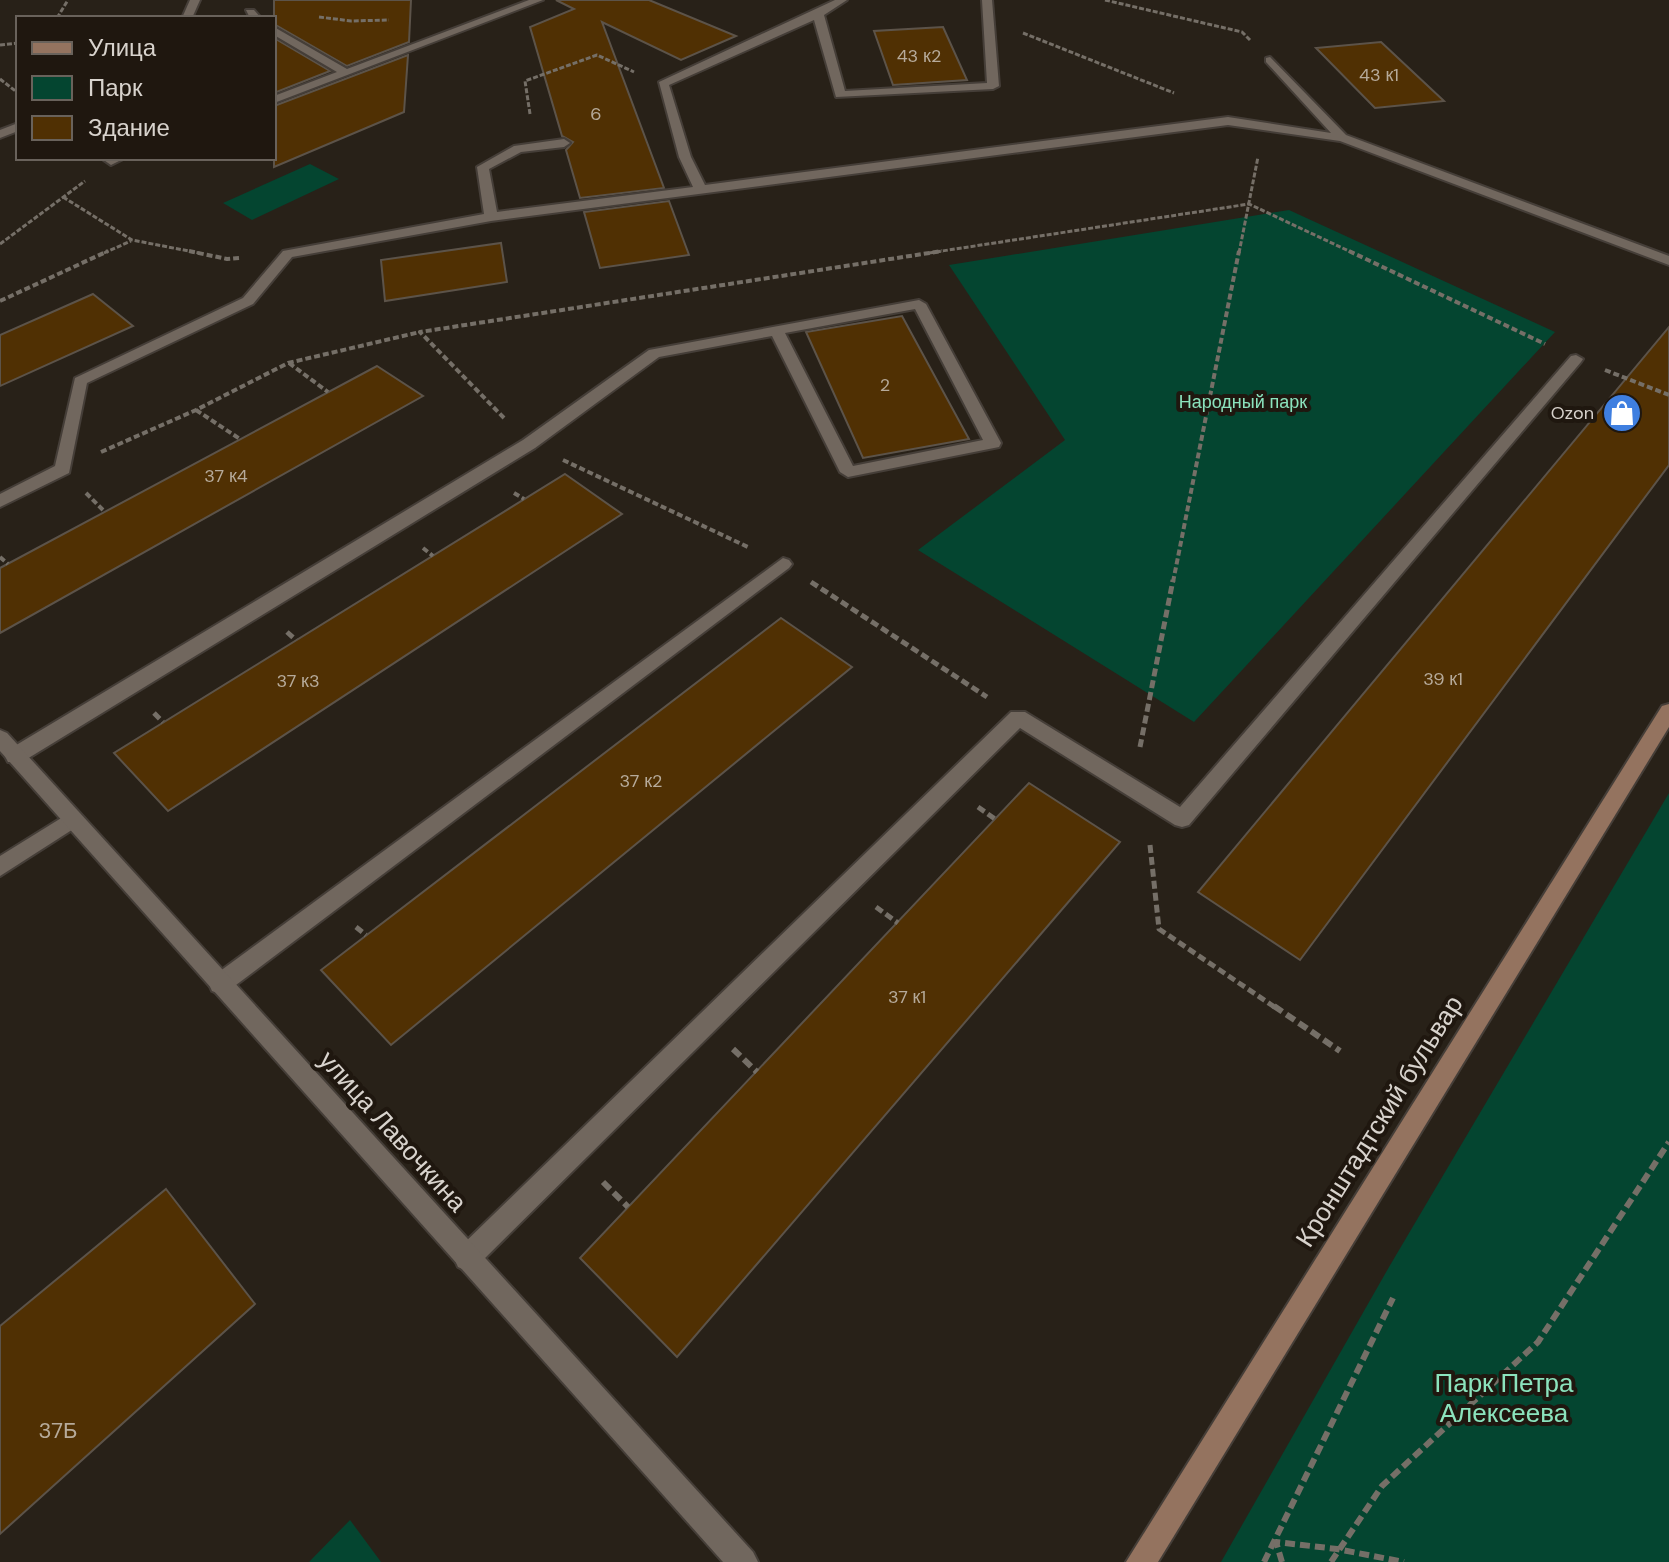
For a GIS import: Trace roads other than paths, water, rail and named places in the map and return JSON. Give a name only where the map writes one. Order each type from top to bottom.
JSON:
[{"type":"main road","name":"Кронштадтский бульвар","points":[[1141,1562],[1669,711]]},
{"type":"street","points":[[276,99],[538,0]]},
{"type":"street","points":[[701,191],[685,157],[663,84],[818,14],[842,0]]},
{"type":"street","points":[[818,14],[840,95],[993,86],[987,0]]},
{"type":"street","points":[[276,31],[346,73]]},
{"type":"street","points":[[1270,60],[1342,138]]},
{"type":"street","points":[[0,501],[63,469],[80,381],[248,301],[288,254],[491,217],[1228,121],[1342,138],[1669,261]]},
{"type":"street","points":[[491,217],[483,167],[518,149],[564,143]]},
{"type":"street","points":[[8,747],[529,444],[654,353],[776,330],[919,304],[993,443],[848,472],[776,330]]},
{"type":"street","points":[[467,1258],[1018,717],[1182,819],[1576,359]]},
{"type":"street","points":[[220,984],[783,564]]},
{"type":"street","name":"улица Лавочкина","points":[[8,747],[743,1562]]},
{"type":"street","points":[[0,867],[71,820]]},
{"type":"place","name":"Ozon","points":[[1622,413]]},
{"type":"park label","name":"Народный парк","points":[[1243,402]]},
{"type":"park label","name":"Парк Петра Алексеева","points":[[1504,1398]]}]
